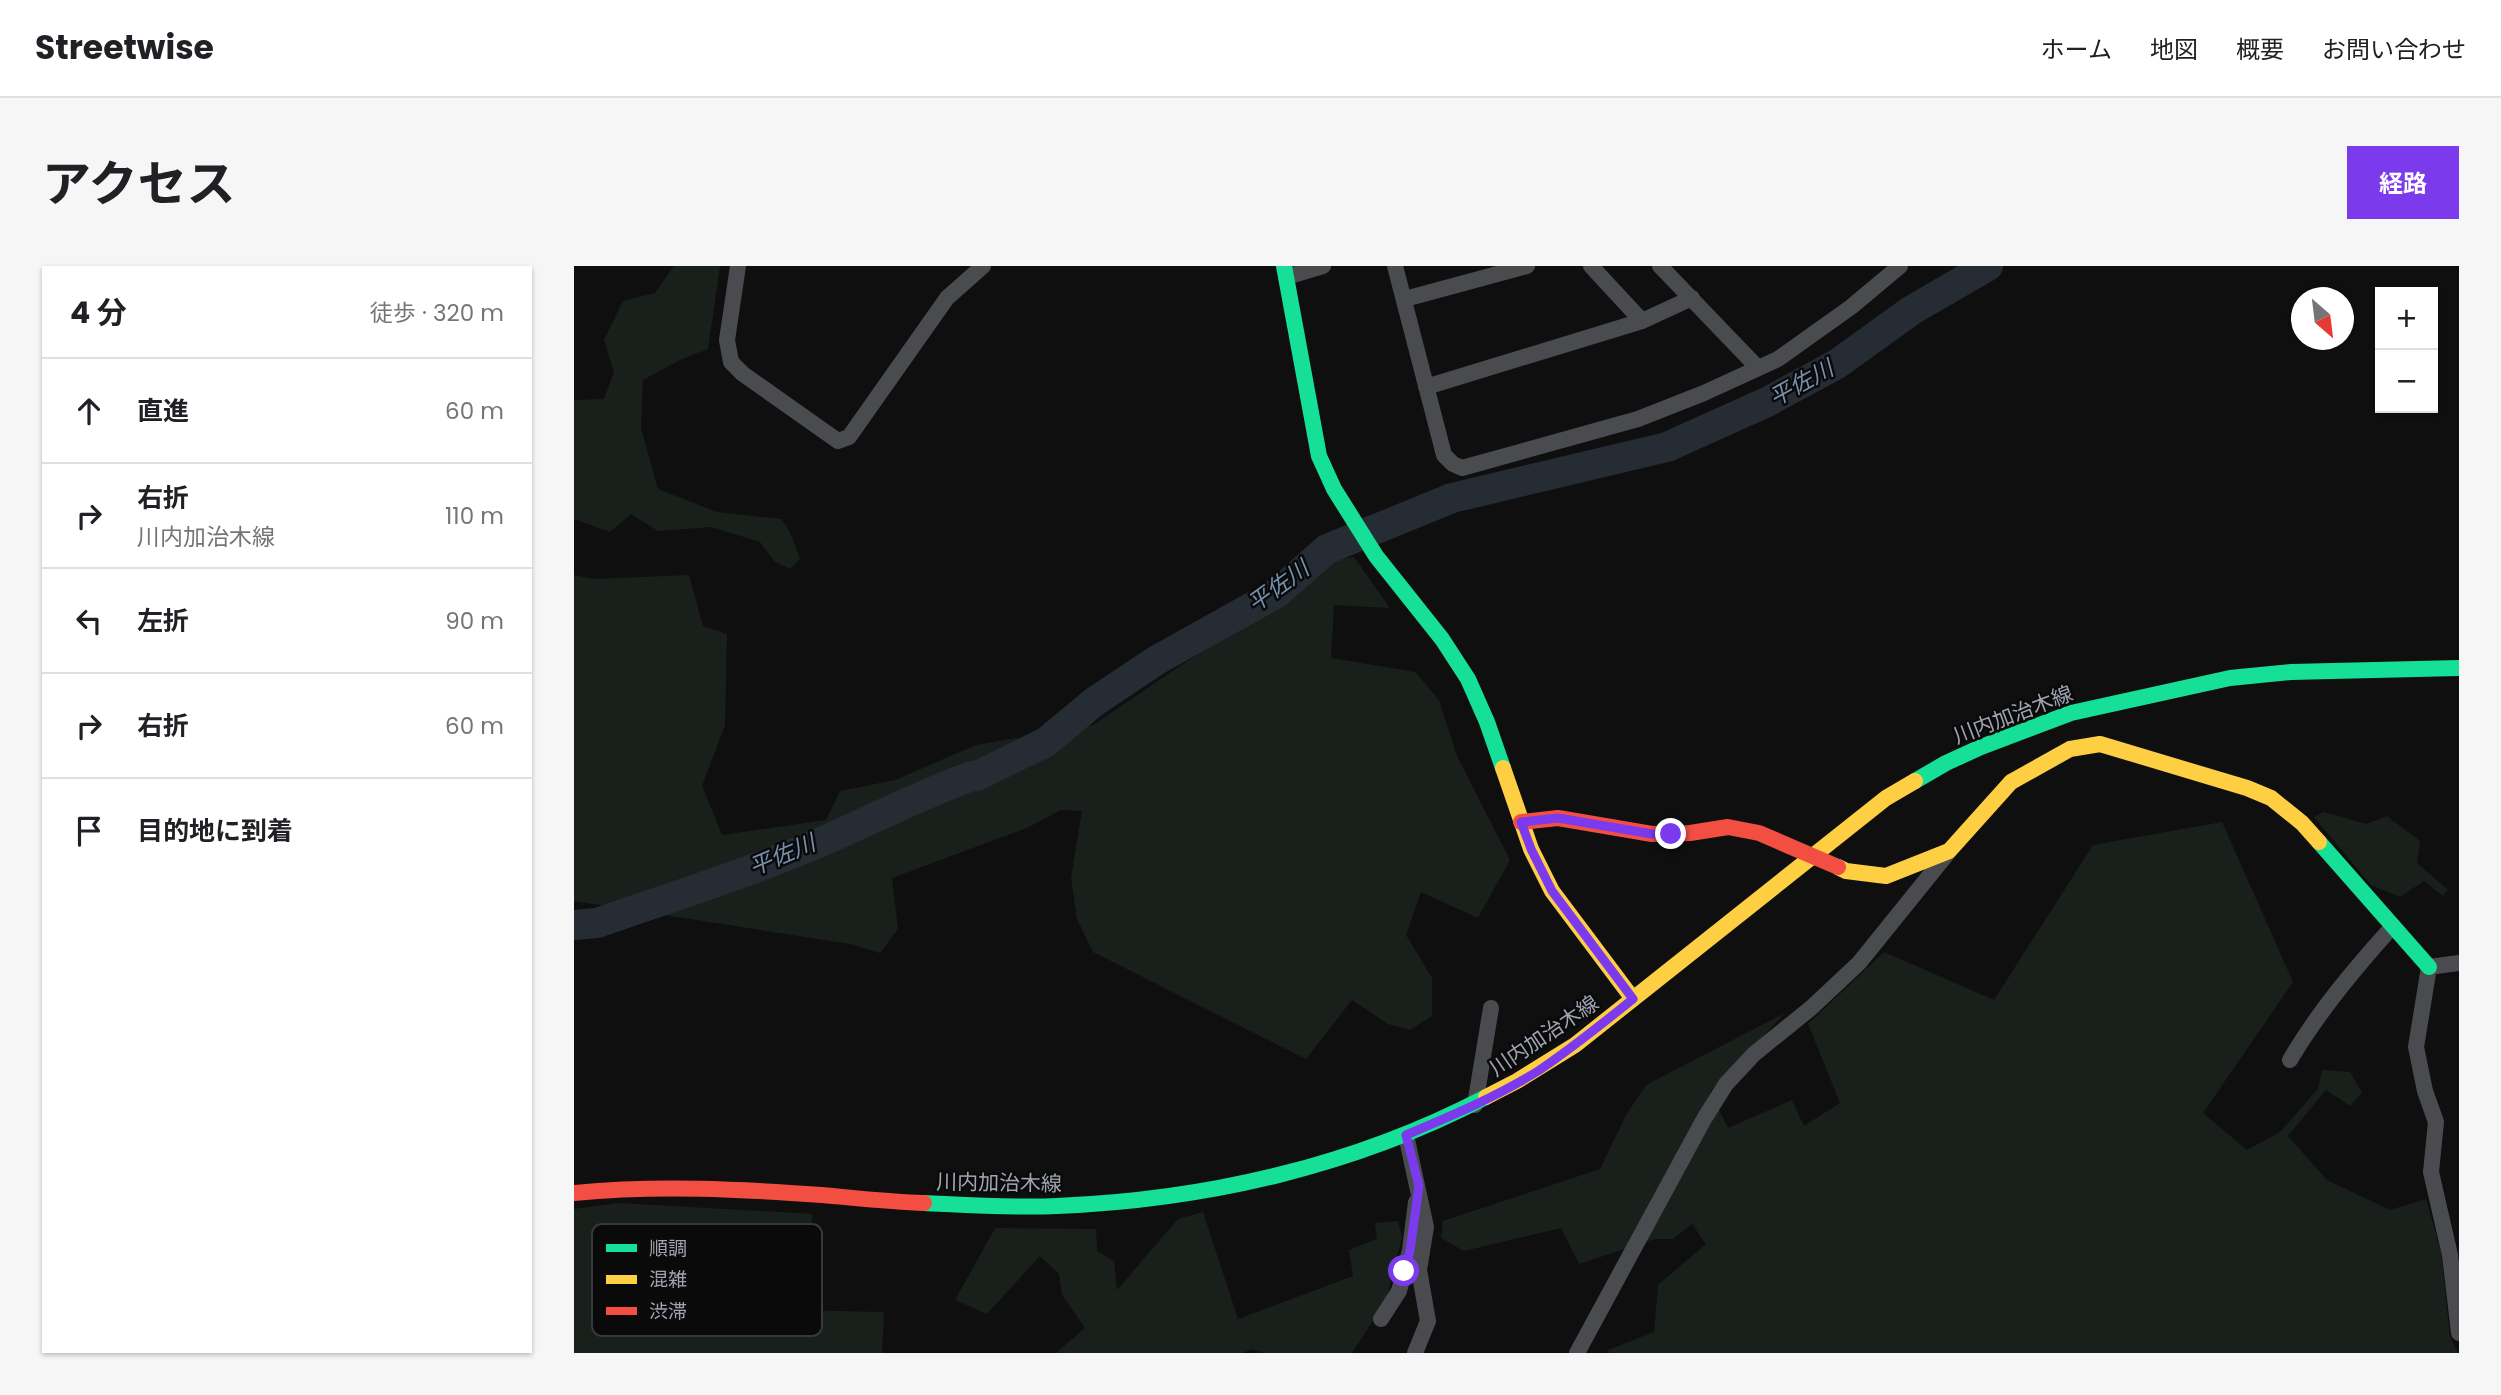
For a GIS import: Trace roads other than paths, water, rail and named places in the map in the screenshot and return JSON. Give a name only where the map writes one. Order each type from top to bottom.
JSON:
[{"type":"main road","points":[[1285,271],[1320,456],[1350,518],[1376,556],[1442,639],[1468,679],[1487,722],[1531,849],[1552,891],[1633,999]]},
{"type":"main road","name":"川内加治木線","points":[[574,1193],[618,1188],[769,1192],[914,1203],[1057,1206],[1124,1202],[1210,1191],[1296,1172],[1406,1135],[1475,1105],[1538,1070],[1576,1045],[1886,798],[1946,763],[1981,747],[2071,713],[2230,678],[2291,672],[2459,668]]},
{"type":"main road","points":[[1521,822],[1558,818],[1652,834],[1690,833],[1728,827],[1759,833],[1846,871],[1886,876],[1949,851],[2011,782],[2070,749],[2099,744],[2247,788],[2271,798],[2302,823],[2429,967]]},
{"type":"street","points":[[738,266],[727,340],[731,362],[743,374],[838,442],[849,437],[947,298],[983,266]]},
{"type":"street","points":[[1285,271],[1323,266]]},
{"type":"street","points":[[1395,266],[1444,455],[1462,468],[1638,419],[1778,359],[1841,314],[1900,266]]},
{"type":"street","points":[[1405,299],[1527,266]]},
{"type":"street","points":[[1591,266],[1642,321]]},
{"type":"street","points":[[1660,266],[1758,368]]},
{"type":"street","points":[[1426,387],[1642,321],[1692,298]]},
{"type":"street","points":[[1577,1353],[1704,1119],[1726,1084],[1754,1054],[1811,1008],[1859,963],[1949,851]]},
{"type":"street","points":[[2290,1060],[2308,1030],[2362,960],[2393,926]]},
{"type":"street","points":[[2459,963],[2429,967],[2416,1047],[2425,1091],[2436,1122],[2431,1172],[2450,1255],[2459,1333]]},
{"type":"street","points":[[1475,1105],[1491,1008]]},
{"type":"street","points":[[1406,1135],[1426,1227],[1419,1270],[1428,1321],[1415,1353]]},
{"type":"street","points":[[1381,1319],[1399,1291],[1410,1251],[1419,1186]]},
{"type":"waterway","name":"平佐川","points":[[574,925],[597,923],[757,868],[931,792],[977,776],[1046,742],[1094,702],[1157,660],[1277,593],[1327,549],[1452,498],[1667,447],[1767,402],[1837,364],[1912,310],[1988,266]]}]
